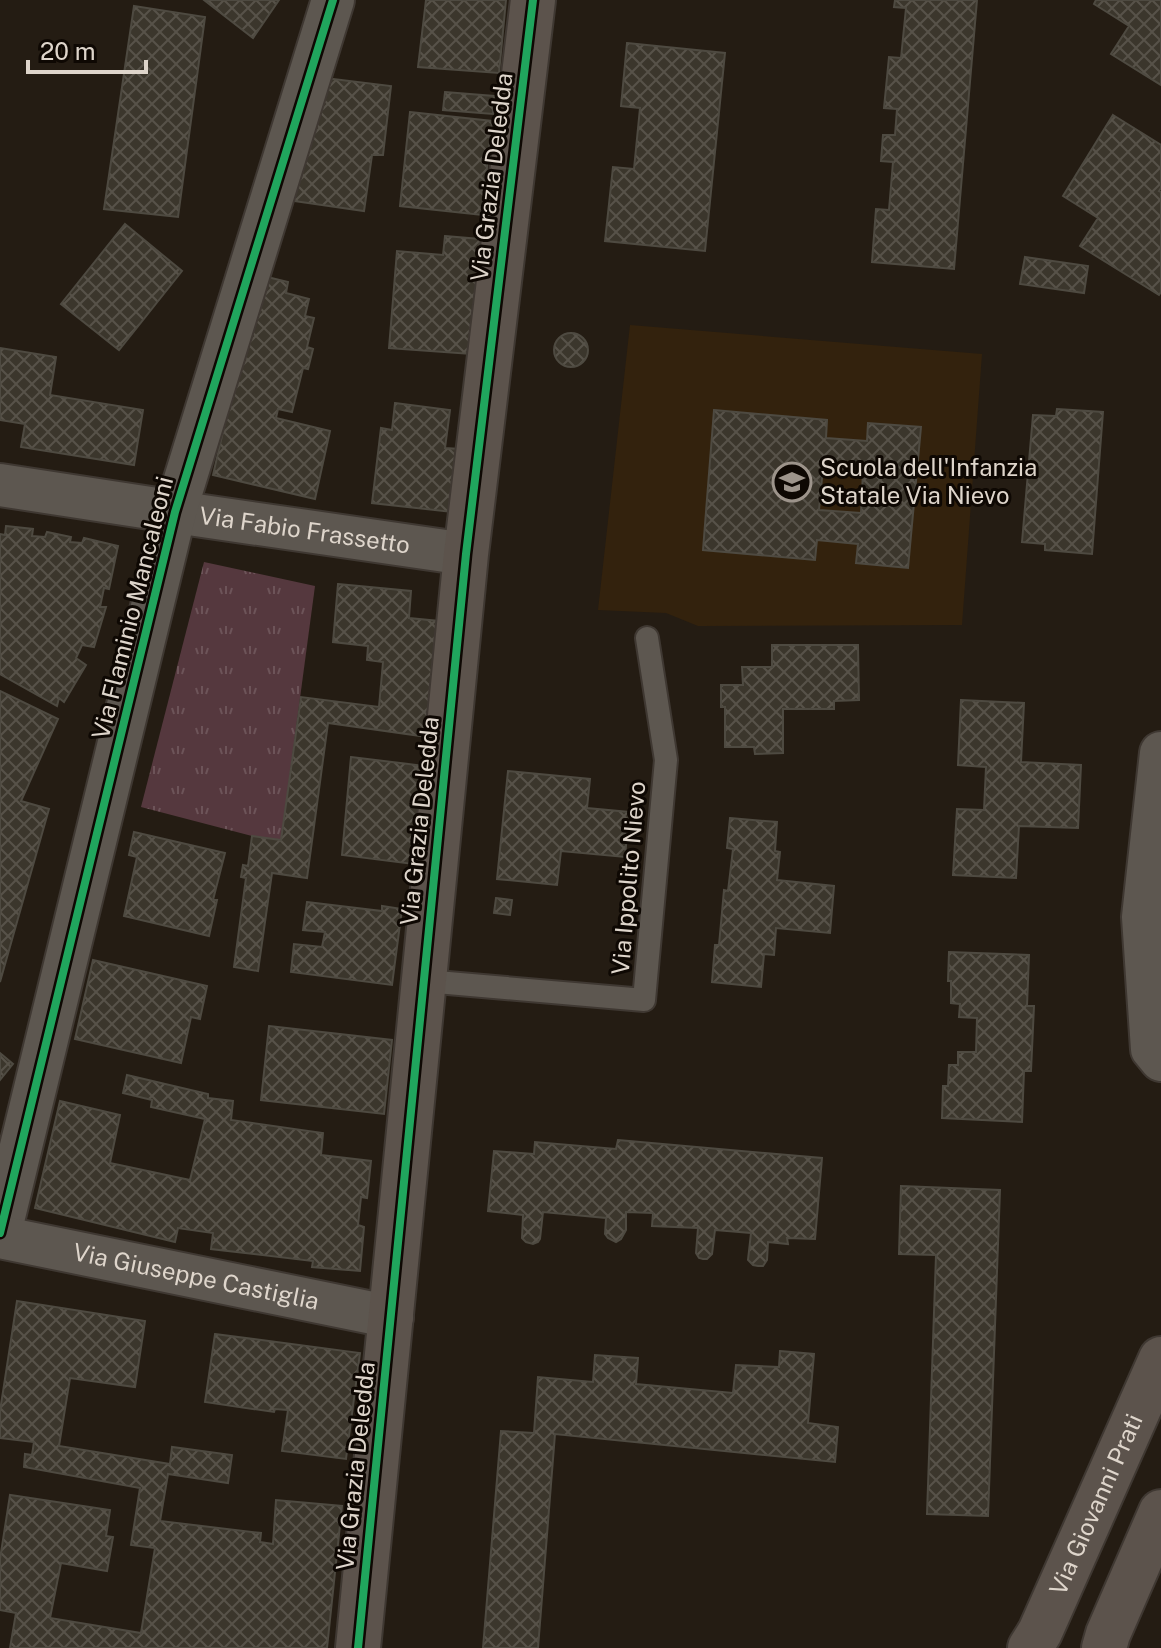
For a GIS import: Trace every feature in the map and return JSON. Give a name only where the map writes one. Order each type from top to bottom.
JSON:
[{"type":"street","name":"Via Flaminio Mancaleoni","points":[[0,1235],[175,512],[333,0]]},
{"type":"street","name":"Via Grazia Deledda","points":[[358,1648],[466,554],[533,0]]},
{"type":"street","name":"Via Fabio Frassetto","points":[[0,485],[466,554]]},
{"type":"street","points":[[1161,753],[1143,917],[1152,1049],[1161,1060]]},
{"type":"street","name":"Via Giuseppe Castiglia","points":[[0,1235],[392,1317]]},
{"type":"street","name":"Via Giovanni Prati","points":[[1030,1648],[1040,1632],[1161,1359]]},
{"type":"street","points":[[1104,1648],[1161,1512]]},
{"type":"lane","name":"Via Ippolito Nievo","points":[[425,981],[644,1000],[666,760],[647,638]]},
{"type":"shaded area","name":"Scuola dell'Infanzia Statale Via Nievo","points":[[630,325],[982,354],[962,625],[698,626],[666,613],[598,610]]},
{"type":"green space","points":[[204,562],[315,586],[281,840],[252,836],[141,807]]},
{"type":"building","points":[[204,0],[279,0],[253,38]]},
{"type":"building","points":[[426,0],[506,0],[499,73],[418,67]]},
{"type":"building","points":[[895,0],[977,0],[954,269],[872,262],[876,209],[889,210],[893,162],[881,161],[883,135],[895,135],[897,109],[884,108],[889,57],[901,58],[906,8],[894,7]]},
{"type":"building","points":[[1096,0],[1161,0],[1161,85],[1111,54],[1129,26],[1094,4]]},
{"type":"building","points":[[134,6],[205,17],[178,217],[104,209]]},
{"type":"building","points":[[627,43],[725,53],[705,251],[605,241],[613,167],[634,169],[640,108],[621,106]]},
{"type":"building","points":[[325,78],[391,86],[383,155],[372,155],[364,211],[280,199]]},
{"type":"building","points":[[445,92],[494,96],[493,114],[443,110]]},
{"type":"building","points":[[410,112],[492,121],[482,215],[400,206]]},
{"type":"building","points":[[1113,115],[1161,145],[1159,295],[1080,246],[1098,218],[1063,196]]},
{"type":"building","points":[[125,224],[182,271],[119,350],[61,304]]},
{"type":"building","points":[[445,236],[480,239],[471,354],[389,348],[397,251],[443,255]]},
{"type":"building","points":[[1025,257],[1088,266],[1084,293],[1020,284]]},
{"type":"building","points":[[259,275],[288,282],[286,293],[309,299],[305,316],[314,318],[307,347],[313,349],[308,369],[303,368],[292,412],[278,409],[276,418],[330,431],[315,499],[213,475]]},
{"type":"building","points":[[571,333],[583,338],[588,350],[583,362],[571,367],[559,362],[554,350],[559,338]]},
{"type":"building","points":[[0,348],[56,357],[50,395],[143,410],[134,465],[21,447],[25,424],[0,420]]},
{"type":"building","points":[[395,403],[450,410],[445,448],[460,449],[452,512],[372,503],[381,428],[392,430]]},
{"type":"building","points":[[1057,409],[1103,412],[1092,554],[1045,550],[1045,544],[1022,542],[1033,415],[1056,416]]},
{"type":"building","points":[[714,410],[827,420],[826,438],[867,441],[868,423],[921,427],[908,568],[856,563],[858,544],[817,540],[815,560],[703,550]],"holes":[[[823,468],[863,471],[861,513],[819,510]]]},
{"type":"building","points":[[6,526],[33,529],[32,536],[45,537],[47,532],[71,537],[70,542],[82,543],[84,538],[118,546],[109,589],[104,588],[100,607],[106,607],[94,647],[82,645],[76,658],[86,665],[64,702],[59,698],[57,706],[0,674],[0,534],[5,535]]},
{"type":"building","points":[[338,584],[411,591],[409,618],[439,621],[428,737],[328,723],[307,878],[272,873],[258,971],[234,967],[246,878],[241,877],[243,865],[248,866],[252,836],[281,840],[301,697],[379,707],[383,662],[367,660],[368,646],[333,642]]},
{"type":"building","points":[[772,645],[858,645],[859,700],[834,701],[834,709],[783,709],[783,753],[755,754],[754,747],[725,747],[725,707],[721,707],[721,685],[743,685],[742,667],[772,667]]},
{"type":"building","points":[[0,691],[58,719],[21,801],[49,809],[0,982]]},
{"type":"building","points":[[961,700],[1024,703],[1021,762],[1081,765],[1078,828],[1019,826],[1016,878],[953,875],[957,809],[984,810],[986,767],[958,765]]},
{"type":"building","points":[[351,757],[425,766],[413,864],[342,855]]},
{"type":"building","points":[[508,771],[590,779],[587,808],[629,812],[625,857],[561,851],[557,885],[497,879]]},
{"type":"building","points":[[730,818],[777,822],[775,851],[780,852],[777,880],[834,886],[830,933],[776,928],[774,955],[764,954],[761,987],[712,982],[715,945],[719,945],[724,890],[728,891],[733,849],[727,848]]},
{"type":"building","points":[[134,832],[225,853],[213,900],[217,900],[209,936],[124,916],[137,857],[129,855]]},
{"type":"building","points":[[496,898],[512,900],[510,915],[494,913]]},
{"type":"building","points":[[307,902],[382,911],[382,906],[402,909],[392,985],[291,972],[294,944],[322,947],[325,932],[303,930]]},
{"type":"building","points":[[949,952],[1029,955],[1027,1006],[1034,1006],[1031,1071],[1024,1071],[1022,1122],[942,1118],[943,1086],[948,1086],[949,1065],[958,1065],[958,1052],[976,1052],[977,1018],[959,1017],[960,1004],[951,1003]]},
{"type":"building","points":[[93,960],[207,986],[200,1019],[191,1017],[181,1063],[75,1039]]},
{"type":"building","points":[[269,1026],[392,1040],[384,1114],[261,1100]]},
{"type":"building","points":[[0,1053],[13,1064],[0,1080]]},
{"type":"building","points":[[127,1075],[208,1094],[208,1098],[233,1101],[231,1120],[323,1133],[321,1155],[371,1161],[367,1198],[361,1197],[358,1225],[364,1227],[360,1271],[312,1267],[313,1261],[211,1249],[213,1233],[178,1228],[175,1242],[35,1208],[60,1101],[120,1115],[110,1163],[190,1180],[205,1119],[151,1107],[152,1100],[123,1093]]},
{"type":"building","points":[[618,1140],[822,1158],[815,1239],[787,1238],[788,1244],[768,1242],[767,1260],[763,1266],[758,1266],[748,1260],[751,1233],[715,1230],[712,1254],[703,1259],[696,1253],[698,1228],[652,1226],[653,1213],[626,1212],[626,1230],[616,1242],[605,1234],[606,1218],[543,1212],[540,1239],[533,1244],[522,1238],[523,1215],[488,1211],[494,1151],[534,1154],[535,1142],[616,1149]]},
{"type":"building","points":[[901,1186],[1000,1190],[988,1516],[927,1514],[936,1255],[899,1254]]},
{"type":"building","points":[[17,1301],[145,1321],[135,1387],[70,1378],[59,1446],[170,1464],[172,1447],[232,1455],[228,1483],[168,1474],[160,1521],[261,1533],[260,1542],[273,1544],[276,1500],[342,1506],[327,1648],[10,1648],[16,1613],[0,1610],[0,1559],[10,1495],[110,1510],[106,1536],[113,1537],[107,1571],[61,1563],[50,1618],[141,1633],[155,1548],[131,1545],[140,1488],[24,1467],[25,1454],[32,1455],[34,1442],[0,1438],[0,1411]]},
{"type":"building","points":[[215,1334],[360,1353],[346,1459],[282,1451],[288,1410],[275,1409],[274,1412],[205,1402]]},
{"type":"building","points":[[780,1351],[814,1354],[808,1423],[838,1427],[835,1462],[555,1434],[538,1648],[483,1648],[501,1431],[534,1433],[538,1377],[593,1382],[595,1355],[638,1358],[636,1384],[733,1393],[736,1365],[779,1367]]},
{"type":"cycle path","points":[[0,1233],[175,512],[333,0]]},
{"type":"cycle path","points":[[358,1648],[466,554],[533,0]]},
{"type":"place","name":"Scuola dell'Infanzia Statale Via Nievo","points":[[792,482]]}]
